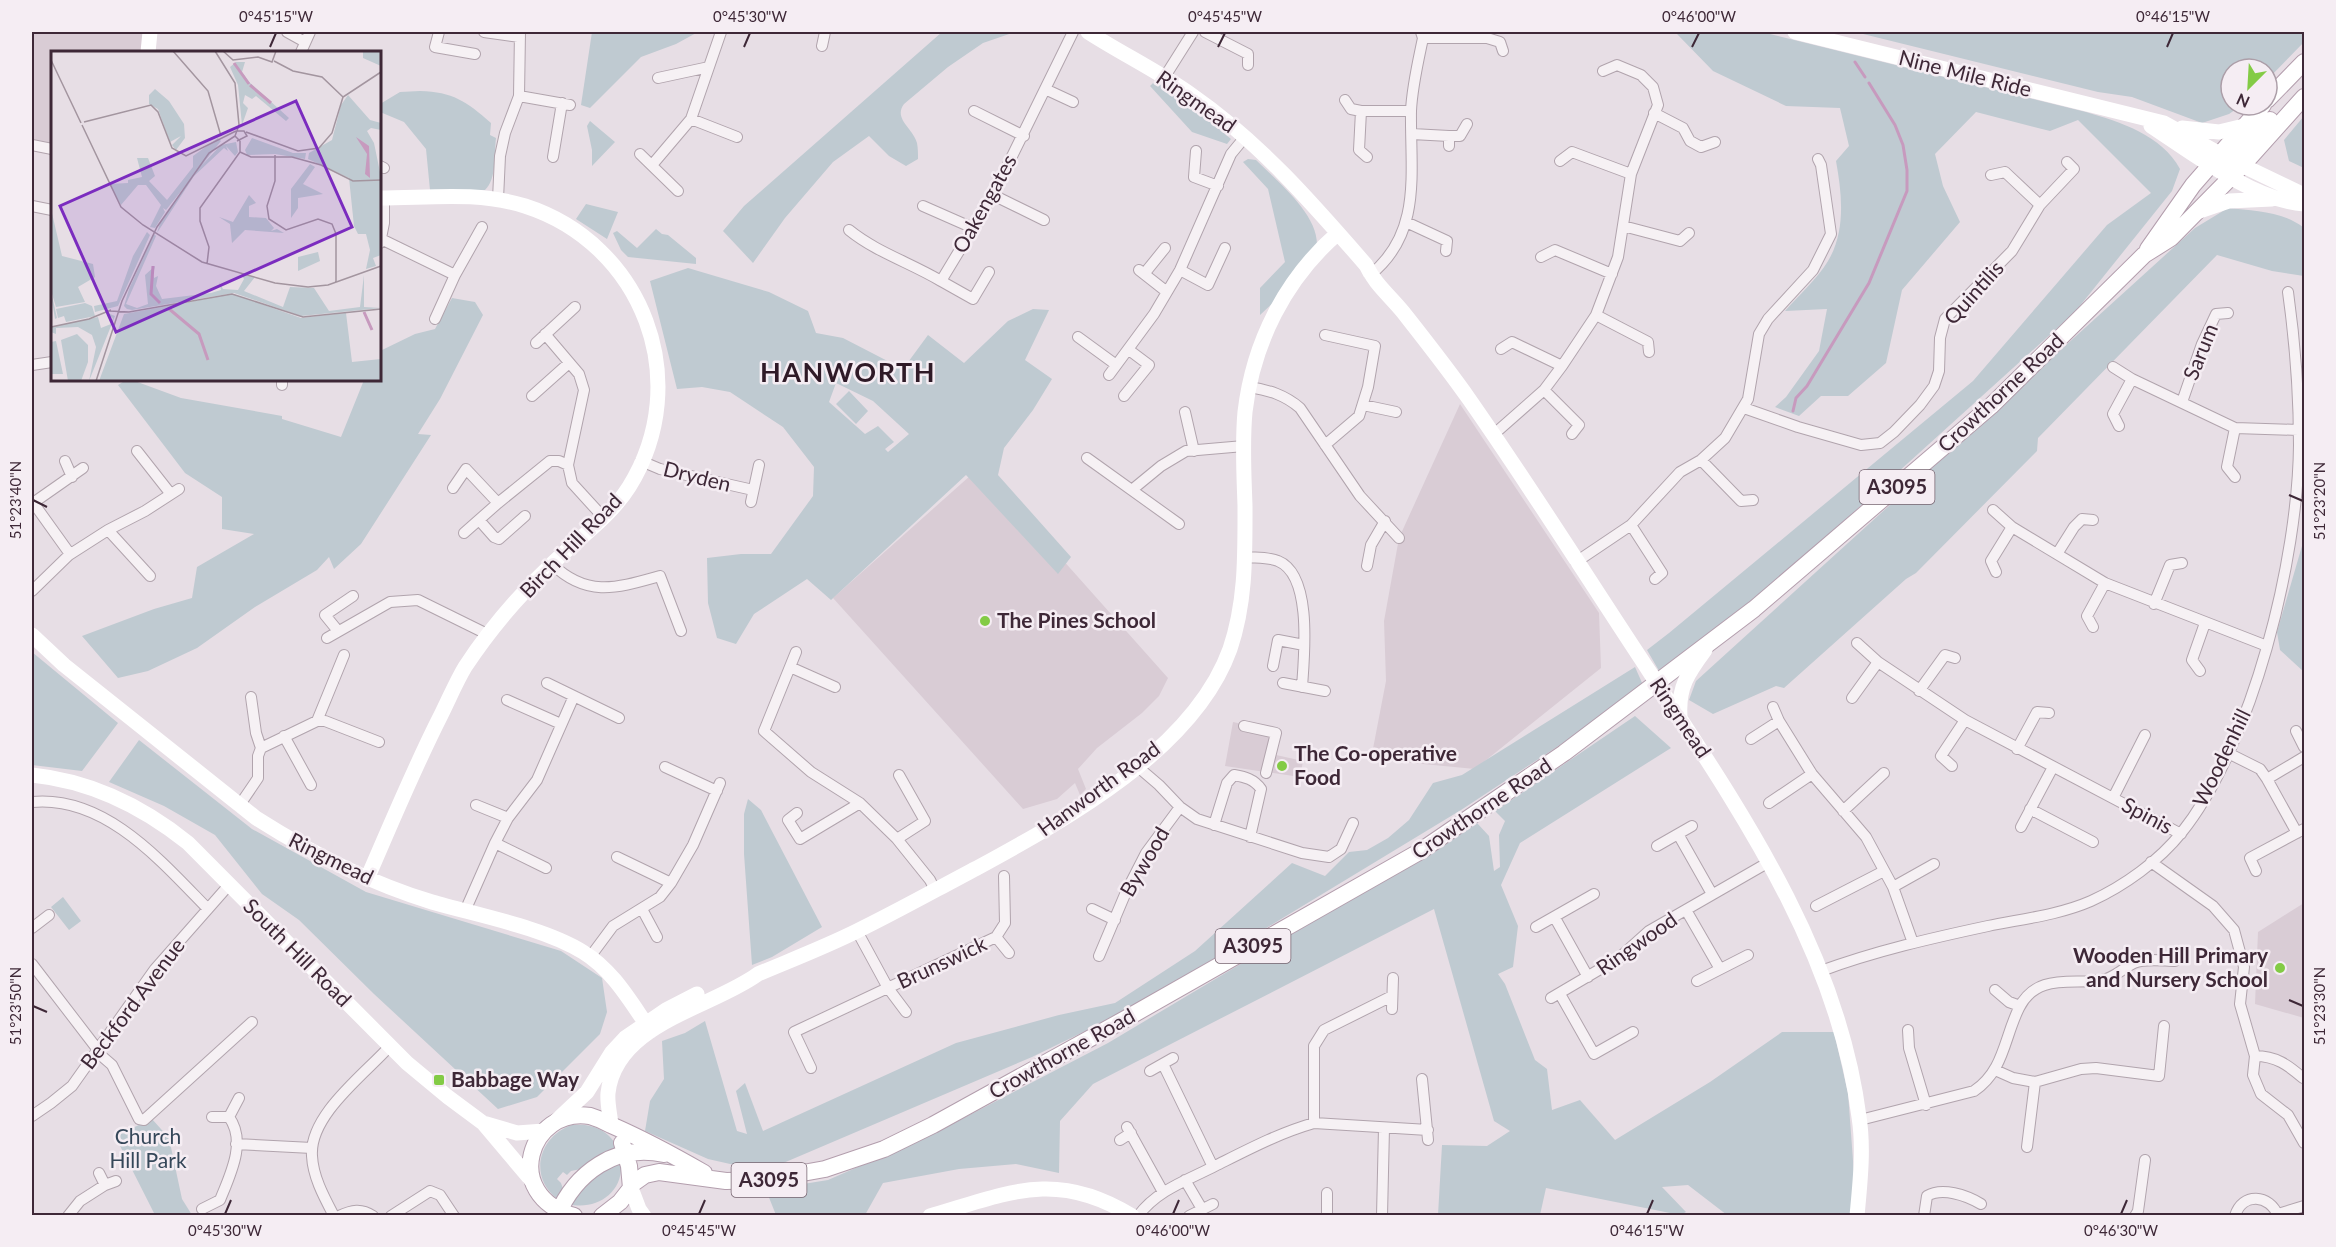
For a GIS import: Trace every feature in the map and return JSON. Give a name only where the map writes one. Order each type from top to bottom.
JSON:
[{"type":"main road","points":[[2279,88],[2304,62]]},
{"type":"main road","points":[[2226,165],[2304,84]]},
{"type":"main road","name":"A3095","points":[[2226,165],[2304,97]]},
{"type":"main road","name":"A3095","points":[[2226,165],[2244,126],[2252,117]]},
{"type":"main road","name":"Crowthorne Road","points":[[2144,255],[2172,238],[2197,212],[2226,165]]},
{"type":"main road","name":"Crowthorne Road","points":[[602,1215],[620,1202],[631,1186],[645,1175],[658,1172],[742,1182],[804,1174],[845,1163],[915,1134],[1127,1018],[1419,852],[1564,753],[1658,684],[1801,571],[1982,413],[2082,319],[2144,255],[2182,199],[2226,165]]},
{"type":"main road","name":"Crowthorne Road","points":[[550,1127],[565,1118],[584,1116],[611,1125],[676,1157],[712,1178]]},
{"type":"main road","points":[[611,1125],[625,1154],[631,1186]]},
{"type":"main road","points":[[541,1215],[532,1155],[550,1127]]},
{"type":"main road","name":"Crowthorne Road","points":[[625,1154],[652,1152],[676,1157]]},
{"type":"main road","name":"A3095","points":[[563,1214],[569,1191],[585,1174],[606,1161],[625,1154]]},
{"type":"main road","points":[[535,1187],[546,1202],[563,1214]]},
{"type":"street","points":[[148,51],[150,32]]},
{"type":"street","points":[[287,32],[303,47],[310,32]]},
{"type":"street","points":[[439,32],[435,47],[475,54]]},
{"type":"street","points":[[484,32],[520,34],[519,96],[501,150],[498,199]]},
{"type":"street","points":[[651,165],[691,119],[720,32]]},
{"type":"street","points":[[822,46],[825,32]]},
{"type":"street","name":"Oakengates","points":[[941,281],[993,195],[1073,32]]},
{"type":"street","name":"Ringmead","points":[[1088,32],[1193,96],[1245,137],[1293,186],[1308,198],[1334,236],[1366,265],[1370,275],[1415,328],[1468,398],[1680,716],[1724,784],[1769,862],[1821,971],[1848,1056],[1860,1120],[1861,1163],[1857,1215]]},
{"type":"street","points":[[1164,78],[1193,32]]},
{"type":"street","points":[[1204,32],[1248,54],[1248,65]]},
{"type":"street","name":"Nine Mile Ride","points":[[1795,32],[2164,123],[2278,199],[2289,203],[2304,204]]},
{"type":"street","points":[[1370,275],[1389,258],[1406,222],[1412,178],[1411,111],[1422,35],[1487,38],[1500,42],[1503,51]]},
{"type":"street","points":[[1493,435],[1544,390],[1562,366],[1596,315],[1618,257],[1631,174],[1658,105],[1653,87],[1641,75],[1617,65],[1603,71]]},
{"type":"street","points":[[658,78],[709,67]]},
{"type":"street","points":[[1045,89],[1072,102]]},
{"type":"street","points":[[519,96],[566,104],[553,157]]},
{"type":"street","points":[[1345,100],[1351,109],[1361,111],[1411,111]]},
{"type":"street","points":[[974,111],[1023,136]]},
{"type":"street","points":[[1361,111],[1359,150],[1367,157]]},
{"type":"street","points":[[1654,113],[1683,128],[1690,141],[1701,147],[1715,142]]},
{"type":"street","name":"Nine Mile Ride","points":[[2135,117],[2226,165],[2304,195]]},
{"type":"street","points":[[691,119],[737,137]]},
{"type":"street","points":[[2164,123],[2213,132],[2228,131],[2244,126]]},
{"type":"street","points":[[1412,134],[1449,141],[1460,136],[1467,124]]},
{"type":"street","points":[[1109,375],[1115,364],[1129,350],[1180,270],[1231,154],[1245,137]]},
{"type":"street","points":[[32,145],[51,149]]},
{"type":"street","points":[[1196,151],[1194,177],[1218,186]]},
{"type":"street","points":[[1560,161],[1572,152],[1631,174]]},
{"type":"street","points":[[640,154],[678,191]]},
{"type":"street","points":[[1576,562],[1631,525],[1680,472],[1701,460],[1725,438],[1744,408],[1748,399],[1759,334],[1768,319],[1813,270],[1831,234],[1821,165],[1818,159]]},
{"type":"street","name":"Quintilis","points":[[1744,408],[1798,427],[1861,445],[1880,443],[1920,405],[1934,386],[1939,371],[1940,338],[1945,319],[2012,251],[2040,205],[2074,169],[2067,162]]},
{"type":"street","points":[[1991,176],[2005,172],[2040,205]]},
{"type":"street","name":"Birch Hill Road","points":[[368,879],[426,745],[465,668],[489,635],[552,564],[603,517],[629,486],[650,442],[656,413],[658,370],[650,331],[636,297],[604,254],[574,230],[544,213],[498,199],[453,195],[382,198]]},
{"type":"street","points":[[993,195],[1044,220]]},
{"type":"street","points":[[381,236],[384,223],[382,198]]},
{"type":"street","points":[[2197,212],[2239,199],[2278,199]]},
{"type":"street","points":[[32,206],[51,210]]},
{"type":"street","points":[[923,206],[973,228]]},
{"type":"street","points":[[1406,222],[1447,241],[1446,251]]},
{"type":"street","points":[[1623,226],[1680,241],[1689,233]]},
{"type":"street","points":[[435,320],[455,275],[483,227]]},
{"type":"street","points":[[849,230],[867,245],[913,264],[973,299],[989,272]]},
{"type":"street","name":"Hanworth Road","points":[[550,1127],[587,1092],[612,1052],[625,1038],[745,984],[758,974],[857,931],[1044,831],[1138,767],[1187,721],[1224,662],[1240,609],[1246,557],[1245,413],[1249,387],[1262,342],[1285,292],[1309,260],[1334,236]]},
{"type":"street","points":[[381,241],[455,275]]},
{"type":"street","points":[[1165,248],[1142,272],[1167,292]]},
{"type":"street","points":[[1180,270],[1213,287],[1225,248]]},
{"type":"street","points":[[1541,257],[1555,250],[1612,274]]},
{"type":"street","name":"Woodenhill","points":[[1821,971],[1913,943],[2066,909],[2090,901],[2117,886],[2151,862],[2181,834],[2218,774],[2228,753],[2267,646],[2280,597],[2289,545],[2296,481],[2298,430],[2300,349],[2288,292]]},
{"type":"street","points":[[536,343],[575,307]]},
{"type":"street","name":"Sarum","points":[[2182,402],[2202,344],[2216,314],[2228,313]]},
{"type":"street","points":[[1596,315],[1648,342],[1649,352]]},
{"type":"street","points":[[545,334],[579,374],[584,390],[568,465],[572,483],[603,517]]},
{"type":"street","points":[[1325,335],[1375,346],[1359,416],[1325,446]]},
{"type":"street","points":[[1078,337],[1115,364]]},
{"type":"street","points":[[1501,349],[1512,342],[1562,366]]},
{"type":"street","points":[[1124,396],[1149,365],[1129,350]]},
{"type":"street","points":[[32,365],[51,362]]},
{"type":"street","points":[[532,396],[569,363]]},
{"type":"street","name":"Sarum","points":[[2113,367],[2132,379],[2235,428],[2298,430]]},
{"type":"street","points":[[2119,426],[2113,414],[2132,379]]},
{"type":"street","points":[[1249,387],[1267,390],[1288,398],[1311,421],[1325,446],[1360,496],[1400,538]]},
{"type":"street","points":[[1544,390],[1579,425],[1572,434]]},
{"type":"street","points":[[1363,405],[1396,412]]},
{"type":"street","points":[[1185,412],[1194,451]]},
{"type":"street","points":[[2235,428],[2227,467],[2235,477]]},
{"type":"street","points":[[1133,489],[1161,466],[1186,452],[1244,446]]},
{"type":"street","points":[[32,591],[70,554],[108,530],[145,511],[174,491],[137,451]]},
{"type":"street","points":[[1088,458],[1179,524]]},
{"type":"street","points":[[1701,460],[1741,501],[1753,500]]},
{"type":"street","points":[[65,461],[72,477]]},
{"type":"street","points":[[464,533],[550,461],[559,461],[568,465]]},
{"type":"street","name":"Dryden","points":[[641,461],[660,469],[753,490]]},
{"type":"street","name":"Dryden","points":[[751,502],[759,465]]},
{"type":"street","points":[[453,488],[468,466],[498,503]]},
{"type":"street","points":[[70,554],[32,502],[83,468]]},
{"type":"street","points":[[1993,510],[2012,527],[2105,583],[2154,604],[2267,646]]},
{"type":"street","points":[[479,520],[494,537],[499,539],[525,516]]},
{"type":"street","points":[[2057,554],[2082,519],[2093,520]]},
{"type":"street","points":[[1367,566],[1371,545],[1385,521]]},
{"type":"street","points":[[1631,525],[1662,573],[1655,579]]},
{"type":"street","points":[[1996,572],[1991,561],[2012,527]]},
{"type":"street","points":[[108,530],[150,576]]},
{"type":"street","points":[[1246,557],[1278,560],[1295,578],[1303,610],[1302,687]]},
{"type":"street","points":[[2154,604],[2170,565],[2182,563]]},
{"type":"street","points":[[552,564],[567,578],[582,585],[616,588],[665,574],[681,631]]},
{"type":"street","points":[[2093,627],[2087,616],[2105,583]]},
{"type":"street","points":[[338,631],[325,615],[353,596]]},
{"type":"street","points":[[327,638],[390,602],[418,600],[489,635]]},
{"type":"street","points":[[2200,671],[2192,660],[2205,623]]},
{"type":"street","name":"Ringmead","points":[[32,635],[64,665],[238,806],[289,840],[368,879],[558,940],[590,957],[615,980],[648,1027]]},
{"type":"street","points":[[1274,666],[1278,639],[1304,645]]},
{"type":"street","name":"Spinis","points":[[1857,643],[1878,662],[1965,720],[2181,834]]},
{"type":"street","points":[[1680,716],[1679,699],[1682,688],[1693,666],[1707,647]]},
{"type":"street","points":[[796,652],[761,728],[811,772],[860,803],[897,839],[930,880],[935,890]]},
{"type":"street","points":[[317,721],[344,655]]},
{"type":"street","points":[[1919,691],[1945,655],[1955,658]]},
{"type":"street","points":[[1852,698],[1878,662]]},
{"type":"street","points":[[790,668],[835,687]]},
{"type":"street","points":[[547,683],[619,718]]},
{"type":"street","points":[[1283,683],[1325,692]]},
{"type":"street","points":[[465,911],[508,818],[537,780],[574,696]]},
{"type":"street","points":[[238,806],[258,778],[258,756],[261,748],[256,733],[251,697]]},
{"type":"street","points":[[507,700],[561,724]]},
{"type":"street","points":[[1773,707],[1779,721],[1812,774],[1866,837],[1893,887],[1913,943]]},
{"type":"street","points":[[2018,749],[2037,712],[2049,713]]},
{"type":"street","points":[[1952,766],[1941,756],[1965,720]]},
{"type":"street","points":[[261,748],[317,721],[325,721],[379,742]]},
{"type":"street","points":[[1751,739],[1779,721]]},
{"type":"street","points":[[1244,726],[1276,734],[1266,773]]},
{"type":"street","points":[[2296,731],[2304,747]]},
{"type":"street","name":"Spinis","points":[[2113,798],[2145,735]]},
{"type":"street","points":[[284,736],[311,785]]},
{"type":"street","points":[[2228,753],[2260,769],[2300,831],[2250,858],[2256,871]]},
{"type":"street","points":[[2268,779],[2304,757]]},
{"type":"street","points":[[590,957],[613,926],[660,897],[671,883],[693,844],[718,787],[665,767]]},
{"type":"street","name":"Bywood","points":[[1138,767],[1180,807],[1197,819],[1302,853],[1329,857],[1341,849],[1353,823]]},
{"type":"street","points":[[2021,827],[2053,767]]},
{"type":"street","points":[[1843,811],[1884,773]]},
{"type":"street","points":[[1769,803],[1812,774]]},
{"type":"street","name":"South Hill Road","points":[[32,775],[92,787],[135,806],[164,824],[188,843],[390,1046],[448,1097],[483,1123],[535,1187]]},
{"type":"street","points":[[897,839],[925,821],[899,775]]},
{"type":"street","points":[[1214,825],[1227,783],[1234,775],[1244,777],[1256,782],[1261,789],[1250,837]]},
{"type":"street","points":[[32,802],[63,803],[89,810],[110,821],[151,854],[208,909]]},
{"type":"street","points":[[796,813],[788,820],[800,838],[860,803]]},
{"type":"street","points":[[476,804],[508,818]]},
{"type":"street","name":"Bywood","points":[[1099,956],[1146,853],[1180,807]]},
{"type":"street","points":[[2030,809],[2093,842]]},
{"type":"street","points":[[1657,846],[1692,826]]},
{"type":"street","points":[[1678,834],[1712,894]]},
{"type":"street","points":[[495,843],[546,868]]},
{"type":"street","points":[[618,858],[671,883]]},
{"type":"street","name":"Ringwood","points":[[1633,1032],[1594,1054],[1556,996],[1619,958],[1649,931],[1769,862]]},
{"type":"street","points":[[2151,862],[2213,906],[2234,930],[2244,967],[2240,1004],[2255,1056],[2253,1075],[2261,1094],[2288,1115],[2304,1141]]},
{"type":"street","points":[[1893,887],[1934,864]]},
{"type":"street","points":[[1815,906],[1884,871]]},
{"type":"street","name":"Brunswick","points":[[811,1068],[794,1032],[996,938],[1005,923],[1004,876]]},
{"type":"street","name":"Beckford Avenue","points":[[32,1116],[72,1086],[155,969],[229,885]]},
{"type":"street","points":[[1536,927],[1556,918],[1594,894]]},
{"type":"street","points":[[642,909],[657,937]]},
{"type":"street","name":"Bywood","points":[[1092,909],[1115,920]]},
{"type":"street","name":"Ringwood","points":[[1686,910],[1720,969]]},
{"type":"street","points":[[32,928],[49,915]]},
{"type":"street","name":"Ringwood","points":[[1556,918],[1588,977]]},
{"type":"street","name":"Brunswick","points":[[857,931],[888,988],[906,1012]]},
{"type":"street","name":"Brunswick","points":[[996,938],[1009,953]]},
{"type":"street","points":[[1697,981],[1748,955]]},
{"type":"street","points":[[1860,1120],[1974,1091],[1987,1082],[1995,1070],[2020,1006],[2034,992],[2056,981],[2107,979],[2137,961],[2175,961]]},
{"type":"street","points":[[32,964],[98,1051],[112,1065],[139,1119],[144,1120],[252,1022]]},
{"type":"street","points":[[1392,1009],[1393,978]]},
{"type":"street","points":[[1995,990],[2009,1002],[2020,1006]]},
{"type":"street","points":[[1314,1123],[1314,1046],[1324,1030],[1392,996]]},
{"type":"street","points":[[625,1038],[633,1014],[632,1002]]},
{"type":"street","points":[[1995,1070],[2013,1078],[2035,1082],[2081,1069],[2096,1068],[2159,1076],[2164,1026]]},
{"type":"street","name":"Hanworth Road","points":[[611,1125],[608,1094],[613,1076],[625,1054],[648,1027]]},
{"type":"street","points":[[1908,1030],[1909,1048],[1926,1104]]},
{"type":"street","points":[[334,1215],[318,1184],[312,1158],[312,1149],[320,1123],[333,1105],[390,1046]]},
{"type":"street","points":[[2255,1056],[2266,1056],[2286,1062],[2303,1078]]},
{"type":"street","points":[[1150,1071],[1168,1061],[1213,1167]]},
{"type":"street","points":[[1138,1215],[1148,1203],[1185,1180],[1249,1148],[1314,1123],[1384,1128],[1428,1135],[1422,1079]]},
{"type":"street","points":[[2027,1147],[2035,1082]]},
{"type":"street","points":[[229,1117],[239,1098]]},
{"type":"street","points":[[212,1117],[229,1117]]},
{"type":"street","points":[[202,1209],[220,1200],[236,1159],[233,1122],[229,1117]]},
{"type":"street","points":[[483,1123],[517,1134],[550,1127]]},
{"type":"street","points":[[1382,1215],[1384,1128]]},
{"type":"street","points":[[1120,1140],[1129,1130],[1163,1192]]},
{"type":"street","points":[[236,1144],[312,1149]]},
{"type":"street","points":[[2135,1215],[2138,1210],[2145,1160]]},
{"type":"street","points":[[99,1173],[105,1185]]},
{"type":"street","points":[[1185,1180],[1202,1209]]},
{"type":"street","points":[[68,1215],[80,1201],[105,1185],[116,1181]]},
{"type":"street","points":[[631,1186],[639,1209],[644,1215]]},
{"type":"street","points":[[930,1215],[1005,1193],[1032,1188],[1057,1188],[1077,1191],[1110,1202],[1132,1215]]},
{"type":"street","points":[[391,1215],[430,1191],[441,1195],[454,1215]]},
{"type":"street","points":[[1924,1215],[1927,1196],[1934,1192],[1967,1196],[1981,1204]]},
{"type":"street","points":[[1327,1194],[1327,1215]]},
{"type":"street","points":[[2235,1215],[2240,1205],[2246,1200],[2259,1198],[2273,1205],[2278,1215],[2304,1206]]},
{"type":"street","points":[[1189,1215],[1213,1204]]},
{"type":"street","points":[[339,1215],[351,1210],[363,1210],[373,1215]]},
{"type":"shaded area","points":[[32,32],[147,32],[143,51],[51,51],[51,143],[32,139]]},
{"type":"shaded area","points":[[1460,404],[1599,613],[1601,668],[1475,769],[1371,759],[1386,681],[1384,621],[1399,538]]},
{"type":"shaded area","name":"The Pines School","points":[[980,467],[1168,678],[1159,696],[1142,713],[1097,748],[1078,769],[1086,789],[1080,795],[1075,783],[1057,799],[1023,809],[833,598]]},
{"type":"shaded area","points":[[1233,722],[1279,732],[1276,755],[1303,761],[1300,777],[1225,766]]},
{"type":"shaded area","name":"Wooden Hill Primary and Nursery School","points":[[2304,903],[2304,1018],[2255,1004],[2258,932]]},
{"type":"green space","points":[[592,32],[698,32],[676,44],[641,57],[590,108],[581,105]]},
{"type":"green space","points":[[942,32],[1015,32],[983,43],[948,67],[904,104],[901,109],[902,119],[917,143],[918,159],[906,166],[889,156],[869,136],[833,162],[785,218],[753,263],[723,231],[744,206]]},
{"type":"green space","points":[[1670,32],[1762,32],[2086,112],[2126,125],[2151,139],[2172,157],[2180,169],[2172,191],[2075,312],[1729,625],[1662,676],[1647,650],[1973,381],[2107,225],[2151,193],[2078,120],[2050,131],[1976,112],[1935,154],[1943,186],[1960,222],[1902,290],[1886,363],[1848,396],[1821,396],[1799,416],[1775,407],[1786,397],[1819,351],[1827,309],[1785,311],[1824,268],[1838,237],[1841,199],[1836,161],[1849,146],[1840,108],[1786,106],[1713,71],[1677,34]]},
{"type":"green space","points":[[1855,32],[2304,32],[2304,42],[2279,68],[2279,57],[2219,57],[2220,117],[2202,123],[2132,97],[2098,92]]},
{"type":"green space","points":[[1155,81],[1196,110],[1231,139],[1227,144],[1192,132],[1150,86]]},
{"type":"green space","points":[[400,92],[442,93],[458,99],[491,123],[490,135],[496,138],[494,166],[489,185],[485,190],[430,190],[426,149],[404,122],[381,112],[381,103]]},
{"type":"green space","points":[[2304,116],[2304,168],[2289,161],[2284,140]]},
{"type":"green space","points":[[590,121],[615,142],[592,166],[592,150],[587,126]]},
{"type":"green space","points":[[1248,159],[1256,160],[1303,209],[1315,232],[1317,244],[1274,302],[1260,315],[1260,288],[1285,262],[1268,189],[1243,162]]},
{"type":"green space","points":[[586,204],[618,212],[607,239],[576,219]]},
{"type":"green space","points":[[2228,208],[2278,215],[2304,228],[2304,276],[2272,271],[2217,255],[2038,438],[2037,451],[1916,573],[1906,579],[1784,688],[1776,686],[1713,714],[1689,700],[1696,681],[2195,228]]},
{"type":"green space","points":[[656,229],[668,235],[696,258],[696,264],[628,257],[621,250],[613,233],[617,231],[637,248]]},
{"type":"green space","points":[[688,268],[769,292],[808,311],[816,333],[843,338],[903,369],[928,335],[964,363],[1008,321],[1033,309],[1049,310],[1025,360],[1052,379],[1033,410],[1004,448],[998,475],[1071,557],[1058,574],[966,475],[831,600],[807,579],[754,614],[736,644],[717,638],[708,603],[707,558],[741,554],[771,554],[813,496],[814,467],[783,427],[730,392],[702,387],[677,389],[650,281]],"holes":[[[836,383],[873,401],[909,434],[888,452],[885,449],[894,442],[878,426],[865,434],[829,402]]]},
{"type":"green space","points":[[452,298],[475,302],[483,315],[440,399],[418,434],[431,435],[361,544],[334,569],[329,557],[317,570],[255,607],[197,648],[148,671],[118,678],[82,636],[154,609],[192,598],[197,567],[254,534],[222,529],[222,497],[185,473],[118,385],[124,381],[135,381],[181,398],[282,416],[282,419],[341,437],[364,381],[381,381],[381,351],[415,334],[435,329]]},
{"type":"green space","points":[[849,391],[868,411],[856,424],[836,404]]},
{"type":"green space","points":[[2304,539],[2304,672],[2280,650],[2277,632]]},
{"type":"green space","points":[[32,652],[118,723],[82,771],[32,765]]},
{"type":"green space","points":[[1635,667],[1643,685],[1572,737],[1461,810],[1141,1004],[1032,1057],[781,1164],[739,1166],[708,1159],[645,1131],[650,1101],[664,1079],[662,1041],[685,1033],[705,1021],[737,1131],[747,1134],[736,1091],[745,1083],[763,1131],[956,1043],[1059,1015],[1115,1003],[1195,951],[1292,863],[1325,876],[1349,852],[1367,850],[1388,838],[1409,820],[1433,783],[1462,775]]},
{"type":"green space","points":[[1635,716],[1671,748],[1520,843],[1501,885],[1518,926],[1513,967],[1498,974],[1505,984],[1535,1060],[1547,1069],[1552,1110],[1580,1100],[1615,1140],[1710,1082],[1782,1032],[1834,1032],[1848,1093],[1854,1174],[1851,1215],[1727,1215],[1688,1185],[1662,1187],[1686,1212],[1680,1215],[1546,1188],[1540,1215],[1438,1215],[1442,1145],[1487,1146],[1510,1131],[1494,1121],[1434,909],[1093,1084],[1060,1121],[1059,1173],[1016,1164],[959,1169],[883,1183],[865,1215],[776,1215],[766,1190],[828,1180],[931,1135],[1108,1043],[1477,823],[1489,836],[1494,871],[1500,867],[1499,835],[1505,821],[1495,811]]},
{"type":"green space","points":[[139,740],[252,829],[366,892],[561,951],[602,978],[607,1012],[600,1034],[537,1097],[498,1109],[374,994],[299,920],[262,894],[215,835],[164,806],[109,782]]},
{"type":"green space","points":[[748,799],[761,810],[822,927],[772,957],[752,965],[744,854],[744,814]]},
{"type":"green space","points":[[63,897],[81,921],[69,930],[51,907]]},
{"type":"green space","name":"Church Hill Park","points":[[152,1119],[169,1138],[182,1199],[192,1215],[155,1215],[115,1136]]},
{"type":"green space","points":[[572,1125],[586,1125],[600,1129],[615,1142],[618,1149],[567,1175],[563,1172],[557,1179],[563,1189],[557,1199],[542,1179],[541,1158],[552,1138],[561,1130]]},
{"type":"green space","points":[[621,1162],[618,1183],[606,1197],[589,1205],[568,1204],[594,1175]]},
{"type":"waterway","points":[[1855,62],[1865,77]]},
{"type":"waterway","points":[[1793,411],[1796,398],[1807,386],[1869,283],[1907,191],[1907,170],[1903,145],[1895,125],[1869,83]]},
{"type":"place","name":"The Pines School","points":[[985,621]]},
{"type":"place","name":"The Co-operative Food","points":[[1282,766]]},
{"type":"place","name":"Wooden Hill Primary and Nursery School","points":[[2280,968]]},
{"type":"place","name":"Babbage Way","points":[[439,1080]]},
{"type":"district","name":"HANWORTH","points":[[848,373]]}]
